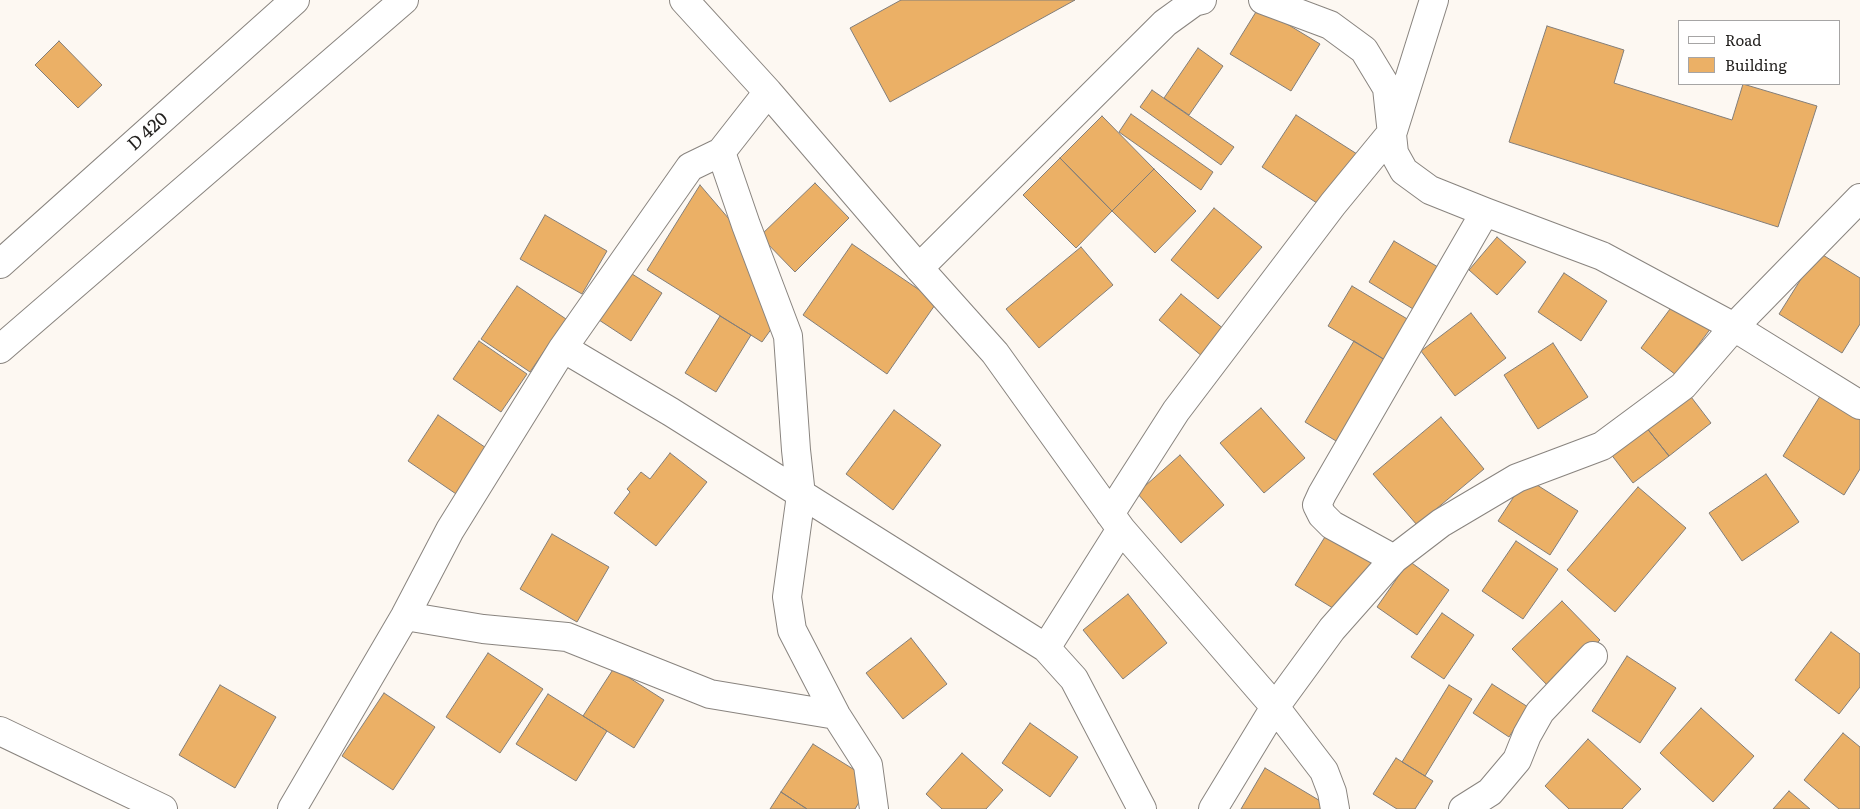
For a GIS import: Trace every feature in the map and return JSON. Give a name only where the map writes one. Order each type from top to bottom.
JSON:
[{"type":"main road","name":"D 420","points":[[0,264],[295,0]]},
{"type":"main road","points":[[0,349],[404,0]]},
{"type":"main road","points":[[684,0],[768,92],[919,268],[995,353],[1115,522],[1275,707],[1324,771],[1336,809]]},
{"type":"main road","points":[[919,268],[1164,23],[1194,2],[1202,0]]},
{"type":"main road","points":[[1264,0],[1330,25],[1364,50],[1387,88],[1394,153],[1404,171],[1430,190],[1602,256],[1734,326],[1860,406]]},
{"type":"main road","points":[[1046,648],[1176,411],[1333,204],[1392,131],[1434,0]]},
{"type":"main road","points":[[292,809],[404,616],[450,530],[564,348],[690,167],[721,152],[768,92]]},
{"type":"main road","points":[[721,152],[788,336],[801,495],[787,597],[792,630],[836,716],[868,765],[874,809]]},
{"type":"main road","points":[[1213,809],[1275,707],[1332,629],[1394,559],[1441,523],[1516,478],[1602,446],[1683,386],[1734,326],[1860,198]]},
{"type":"main road","points":[[1394,559],[1332,525],[1322,515],[1317,505],[1485,212]]},
{"type":"main road","points":[[564,348],[671,412],[1046,648],[1074,679],[1142,809]]},
{"type":"main road","points":[[404,616],[483,629],[567,637],[710,694],[836,716]]},
{"type":"main road","points":[[1463,809],[1490,792],[1517,760],[1540,712],[1593,656]]},
{"type":"main road","points":[[0,731],[163,809]]},
{"type":"building","points":[[901,0],[1075,0],[890,102],[850,28]]},
{"type":"building","points":[[1259,7],[1320,44],[1291,91],[1230,54]]},
{"type":"building","points":[[1547,26],[1624,50],[1614,83],[1732,120],[1743,85],[1817,106],[1778,227],[1509,142]]},
{"type":"building","points":[[59,41],[102,85],[78,108],[35,65]]},
{"type":"building","points":[[1198,48],[1223,66],[1189,115],[1164,98]]},
{"type":"building","points":[[1152,90],[1234,147],[1221,165],[1140,107]]},
{"type":"building","points":[[1131,114],[1213,172],[1201,190],[1119,132]]},
{"type":"building","points":[[1296,115],[1357,154],[1323,207],[1262,167]]},
{"type":"building","points":[[1102,116],[1154,169],[1112,211],[1060,158]]},
{"type":"building","points":[[1060,158],[1112,211],[1076,248],[1023,195]]},
{"type":"building","points":[[1154,169],[1196,211],[1155,253],[1112,211]]},
{"type":"building","points":[[815,183],[849,218],[795,272],[760,236]]},
{"type":"building","points":[[700,185],[741,233],[777,321],[762,342],[647,270]]},
{"type":"building","points":[[1214,208],[1262,247],[1218,299],[1171,260]]},
{"type":"building","points":[[545,215],[607,251],[582,294],[520,259]]},
{"type":"building","points":[[1497,237],[1526,262],[1497,295],[1469,270]]},
{"type":"building","points":[[1394,241],[1443,270],[1418,312],[1369,282]]},
{"type":"building","points":[[852,244],[937,302],[887,374],[803,315]]},
{"type":"building","points":[[1081,247],[1113,285],[1039,348],[1006,309]]},
{"type":"building","points":[[1818,252],[1860,278],[1860,324],[1842,353],[1779,314]]},
{"type":"building","points":[[629,272],[662,293],[631,341],[599,320]]},
{"type":"building","points":[[1564,273],[1607,301],[1581,341],[1538,312]]},
{"type":"building","points":[[517,286],[566,319],[530,372],[481,339]]},
{"type":"building","points":[[1352,286],[1414,323],[1390,363],[1328,326]]},
{"type":"building","points":[[1181,294],[1225,330],[1203,357],[1159,320]]},
{"type":"building","points":[[1676,301],[1711,328],[1676,375],[1641,348]]},
{"type":"building","points":[[1471,313],[1506,358],[1455,396],[1421,351]]},
{"type":"building","points":[[720,316],[751,335],[716,392],[685,373]]},
{"type":"building","points":[[479,341],[527,374],[501,412],[453,379]]},
{"type":"building","points":[[1354,341],[1390,363],[1341,444],[1305,422]]},
{"type":"building","points":[[1553,343],[1588,397],[1538,429],[1504,375]]},
{"type":"building","points":[[1685,389],[1711,423],[1669,456],[1642,422]]},
{"type":"building","points":[[1822,393],[1860,417],[1860,469],[1844,495],[1783,456]]},
{"type":"building","points":[[1261,408],[1305,458],[1264,493],[1220,443]]},
{"type":"building","points":[[894,410],[941,445],[893,510],[846,474]]},
{"type":"building","points":[[438,415],[492,452],[462,498],[408,461]]},
{"type":"building","points":[[1441,417],[1484,469],[1417,525],[1373,474]]},
{"type":"building","points":[[1642,422],[1669,456],[1633,483],[1607,449]]},
{"type":"building","points":[[670,453],[707,482],[656,546],[614,513],[630,492],[627,489],[641,472],[650,479]]},
{"type":"building","points":[[1180,455],[1224,505],[1181,543],[1137,493]]},
{"type":"building","points":[[1766,474],[1799,522],[1742,561],[1709,513]]},
{"type":"building","points":[[1526,478],[1578,511],[1550,555],[1498,521]]},
{"type":"building","points":[[1638,487],[1686,528],[1615,612],[1567,570]]},
{"type":"building","points":[[1328,532],[1373,560],[1341,613],[1295,585]]},
{"type":"building","points":[[552,534],[609,567],[577,622],[520,589]]},
{"type":"building","points":[[1516,541],[1558,569],[1523,619],[1482,591]]},
{"type":"building","points":[[1409,561],[1449,590],[1417,635],[1377,607]]},
{"type":"building","points":[[1128,594],[1167,643],[1123,679],[1083,630]]},
{"type":"building","points":[[1562,601],[1600,640],[1550,688],[1512,649]]},
{"type":"building","points":[[1442,613],[1474,635],[1444,679],[1411,657]]},
{"type":"building","points":[[1831,632],[1860,654],[1860,687],[1839,714],[1795,680]]},
{"type":"building","points":[[911,638],[947,684],[903,719],[866,673]]},
{"type":"building","points":[[488,653],[543,689],[500,753],[446,717]]},
{"type":"building","points":[[1627,656],[1676,688],[1640,743],[1592,711]]},
{"type":"building","points":[[614,668],[664,700],[634,748],[583,716]]},
{"type":"building","points":[[1492,684],[1528,707],[1509,737],[1473,713]]},
{"type":"building","points":[[220,685],[276,717],[235,788],[179,755]]},
{"type":"building","points":[[1449,685],[1472,699],[1425,776],[1402,762]]},
{"type":"building","points":[[384,693],[435,727],[393,790],[342,756]]},
{"type":"building","points":[[548,694],[607,731],[576,781],[516,744]]},
{"type":"building","points":[[1701,708],[1754,756],[1713,802],[1660,753]]},
{"type":"building","points":[[1030,723],[1078,757],[1050,797],[1002,763]]},
{"type":"building","points":[[1843,733],[1860,747],[1860,809],[1839,809],[1804,780]]},
{"type":"building","points":[[1588,739],[1641,789],[1622,809],[1569,809],[1545,786]]},
{"type":"building","points":[[813,744],[861,774],[864,794],[855,809],[807,809],[781,792]]},
{"type":"building","points":[[962,753],[1003,790],[986,809],[942,809],[926,794]]},
{"type":"building","points":[[1396,758],[1433,781],[1415,809],[1397,809],[1373,794]]},
{"type":"building","points":[[1265,768],[1327,805],[1325,809],[1241,809]]},
{"type":"building","points":[[1789,791],[1810,809],[1773,809]]},
{"type":"building","points":[[781,792],[807,809],[770,809]]}]
